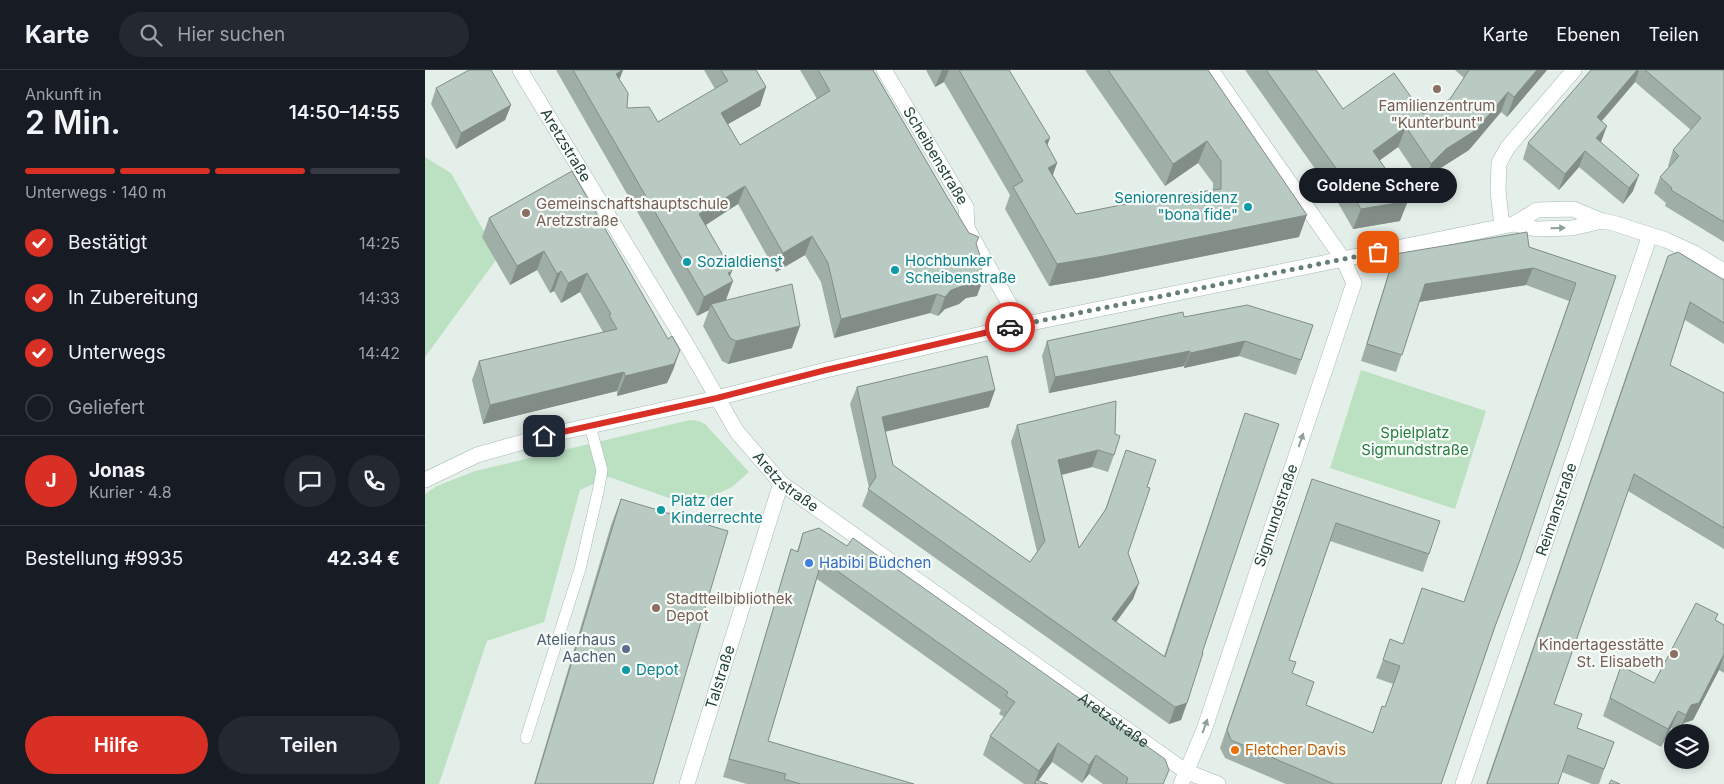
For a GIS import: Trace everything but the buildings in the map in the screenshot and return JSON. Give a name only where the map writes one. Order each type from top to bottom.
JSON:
[{"type":"street","name":"Aretzstraße","points":[[520,70],[737,432],[781,483],[1183,778],[1218,784]]},
{"type":"street","name":"Scheibenstraße","points":[[883,70],[966,207],[967,228],[1021,325]]},
{"type":"street","name":"Sigmundstraße","points":[[1183,778],[1204,730],[1354,283],[1343,259],[1211,70]]},
{"type":"street","points":[[1508,225],[1498,191],[1499,164],[1508,147],[1574,70]]},
{"type":"street","points":[[425,480],[477,455],[544,436],[717,398],[826,370],[1021,325],[1508,225],[1537,210],[1573,209],[1602,221],[1666,240],[1695,253],[1724,272]]},
{"type":"street","name":"Reimanstraße","points":[[1463,784],[1650,235]]},
{"type":"street","name":"Talstraße","points":[[687,784],[781,483]]},
{"type":"lane","points":[[526,738],[580,569],[598,492],[601,470],[590,426]]},
{"type":"green space","points":[[425,157],[451,173],[486,235],[496,260],[425,357]]},
{"type":"green space","name":"Spielplatz Sigmundstraße","points":[[1361,370],[1486,411],[1455,509],[1330,468]]},
{"type":"green space","points":[[690,420],[705,424],[749,472],[732,487],[692,506],[609,477],[580,490],[544,622],[487,641],[439,784],[425,784],[425,494],[437,486],[475,471]]},
{"type":"way so far","points":[[1010,327],[1378,252]]},
{"type":"place","name":"Familienzentrum \"Kunterbunt\"","points":[[1437,89]]},
{"type":"place","name":"Seniorenresidenz \"bona fide\"","points":[[1248,207]]},
{"type":"place","name":"Gemeinschaftshauptschule Aretzstraße","points":[[526,213]]},
{"type":"place","name":"Goldene Schere","points":[[1378,252]]},
{"type":"place","name":"Sozialdienst","points":[[687,262]]},
{"type":"place","name":"Hochbunker Scheibenstraße","points":[[895,270]]},
{"type":"place","name":"Platz der Kinderrechte","points":[[661,510]]},
{"type":"place","name":"Habibi Büdchen","points":[[809,563]]},
{"type":"place","name":"Stadtteilbibliothek Depot","points":[[656,608]]},
{"type":"place","name":"Atelierhaus Aachen","points":[[626,649]]},
{"type":"place","name":"Kindertagesstätte St. Elisabeth","points":[[1674,654]]},
{"type":"place","name":"Depot","points":[[626,670]]},
{"type":"place","name":"Fletcher Davis","points":[[1235,750]]},
{"type":"route","points":[[544,436],[717,398],[826,370],[1010,327]]}]
